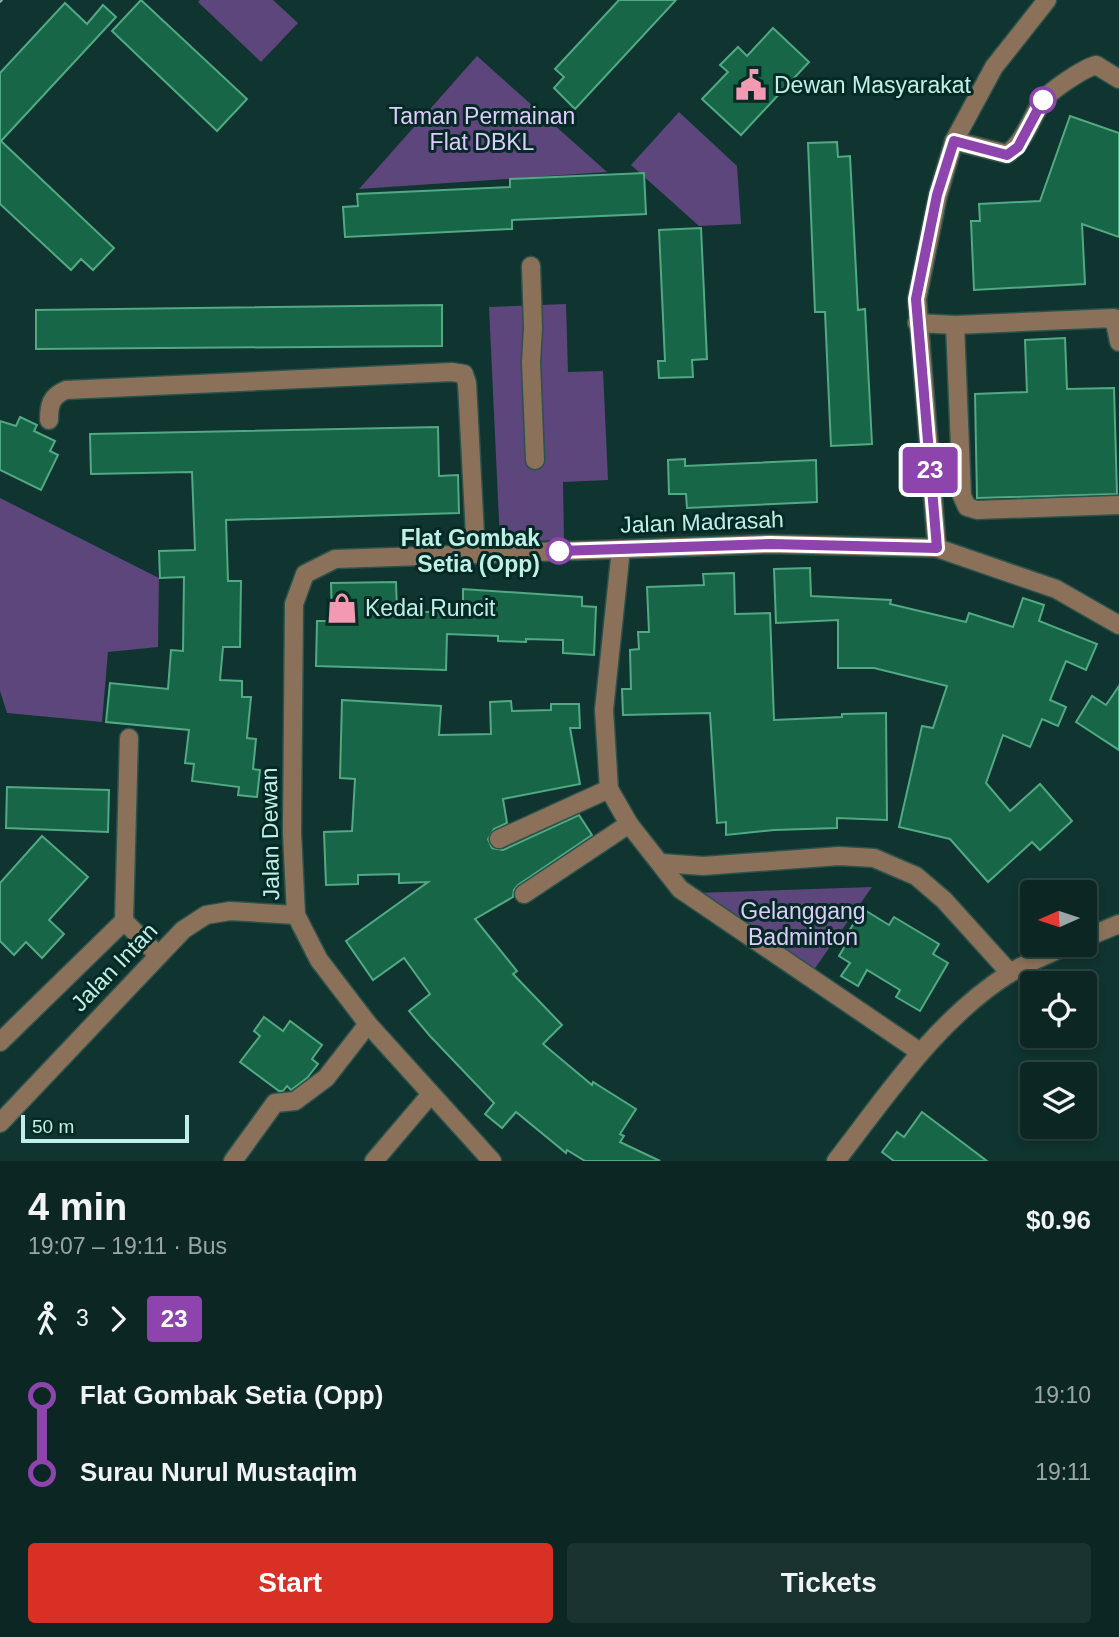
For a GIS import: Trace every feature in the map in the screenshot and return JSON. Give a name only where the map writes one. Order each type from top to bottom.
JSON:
[{"type":"street","points":[[937,548],[916,299],[937,195],[954,141],[994,67],[1047,0]]},
{"type":"street","points":[[954,141],[1007,155],[1018,147],[1043,100],[1086,68],[1096,65],[1119,79]]},
{"type":"street","points":[[531,266],[533,328],[530,362],[535,460]]},
{"type":"street","points":[[917,323],[955,325],[1114,318],[1119,342]]},
{"type":"street","points":[[955,325],[962,496],[967,507],[977,510],[1119,505]]},
{"type":"street","points":[[49,420],[49,407],[53,399],[66,390],[452,372],[464,374],[467,383],[476,554]]},
{"type":"street","name":"Jalan Madrasah","points":[[294,604],[305,574],[335,559],[770,544],[937,548],[1056,589],[1119,625]]},
{"type":"street","points":[[621,549],[604,710],[609,789],[629,824],[680,889],[920,1052]]},
{"type":"street","name":"Jalan Dewan","points":[[294,604],[292,833],[296,915],[319,960],[368,1024],[492,1161]]},
{"type":"street","points":[[0,1042],[124,921],[129,738]]},
{"type":"street","points":[[499,839],[609,789]]},
{"type":"street","points":[[524,894],[629,824]]},
{"type":"street","points":[[661,863],[703,866],[839,856],[874,858],[916,876],[944,900],[1010,972]]},
{"type":"street","name":"Jalan Intan","points":[[0,1123],[183,930],[206,915],[230,911],[296,915]]},
{"type":"street","points":[[124,921],[159,955]]},
{"type":"street","points":[[1097,933],[1119,924]]},
{"type":"street","points":[[836,1161],[920,1052],[960,1013],[1010,972],[1042,957]]},
{"type":"street","points":[[233,1161],[275,1103],[295,1101],[326,1077],[368,1024]]},
{"type":"street","points":[[374,1161],[431,1094]]},
{"type":"green space","points":[[273,0],[298,23],[261,62],[198,2]]},
{"type":"green space","name":"Taman Permainan Flat DBKL","points":[[477,56],[607,172],[359,189]]},
{"type":"green space","points":[[679,112],[737,166],[741,224],[699,226],[631,165]]},
{"type":"green space","points":[[566,304],[568,372],[603,371],[608,480],[563,482],[564,540],[500,542],[489,307]]},
{"type":"green space","points":[[0,498],[159,578],[158,647],[108,652],[102,722],[7,713],[0,691]]},
{"type":"green space","name":"Gelanggang Badminton","points":[[872,887],[811,974],[694,893]]},
{"type":"building","points":[[141,0],[247,99],[217,131],[112,31]]},
{"type":"building","points":[[619,0],[676,0],[575,109],[554,88],[564,77],[555,69]]},
{"type":"building","points":[[65,3],[87,24],[103,5],[116,17],[1,141],[114,248],[93,270],[81,259],[71,270],[0,204],[0,73]]},
{"type":"building","name":"Dewan Masyarakat","points":[[773,28],[809,62],[741,135],[702,99],[728,72],[720,65],[738,47],[747,56]]},
{"type":"building","points":[[1070,116],[1119,133],[1119,237],[1082,224],[1085,284],[974,290],[971,221],[980,221],[979,204],[1040,201]]},
{"type":"building","points":[[837,142],[838,157],[850,156],[858,310],[865,309],[872,444],[831,446],[825,312],[815,312],[808,143]]},
{"type":"building","points":[[644,173],[646,214],[512,220],[512,229],[345,237],[343,207],[358,206],[357,194],[510,187],[510,179]]},
{"type":"building","points":[[701,228],[707,359],[692,360],[693,377],[659,378],[658,361],[665,361],[659,230]]},
{"type":"building","points":[[442,305],[442,346],[36,349],[36,310]]},
{"type":"building","points":[[1065,338],[1067,389],[1114,388],[1117,494],[977,498],[975,394],[1027,392],[1025,340]]},
{"type":"building","points":[[20,417],[37,425],[34,431],[55,441],[50,451],[58,455],[41,490],[0,470],[0,421],[16,426]]},
{"type":"building","points":[[438,427],[439,476],[458,475],[459,513],[226,520],[228,581],[241,581],[240,647],[223,647],[220,680],[242,681],[242,697],[251,697],[247,738],[256,739],[253,769],[260,770],[257,797],[238,795],[239,787],[192,781],[194,764],[185,763],[189,730],[106,722],[110,683],[168,689],[171,650],[183,651],[184,577],[160,578],[159,551],[195,550],[192,472],[91,474],[90,434]]},
{"type":"building","points":[[685,459],[685,466],[816,460],[817,502],[687,508],[686,494],[669,494],[668,460]]},
{"type":"building","points":[[810,568],[811,596],[891,600],[890,604],[966,622],[969,613],[1013,627],[1023,598],[1044,605],[1039,621],[1097,644],[1086,670],[1066,661],[1050,700],[1066,707],[1058,726],[1042,719],[1030,747],[1003,735],[986,783],[1010,811],[1040,784],[1072,821],[1040,850],[1032,842],[988,882],[950,839],[899,827],[922,726],[933,728],[947,686],[874,668],[838,668],[838,620],[776,623],[774,569]]},
{"type":"building","points":[[734,573],[735,614],[770,613],[774,720],[886,713],[887,820],[837,818],[837,828],[726,835],[726,822],[717,823],[710,713],[623,715],[622,689],[631,689],[630,650],[639,649],[638,632],[649,632],[647,587],[704,585],[703,574]]},
{"type":"building","points":[[396,582],[397,611],[463,613],[463,589],[582,597],[582,606],[596,607],[594,655],[563,653],[563,640],[498,641],[498,636],[447,634],[446,670],[316,666],[317,621],[332,621],[331,583]]},
{"type":"building","points":[[1119,686],[1119,750],[1076,722],[1092,696],[1106,705]]},
{"type":"building","points":[[342,700],[441,706],[439,735],[491,734],[490,702],[511,701],[512,711],[551,710],[551,704],[579,704],[580,728],[570,728],[580,784],[503,799],[507,823],[494,829],[488,839],[492,848],[503,850],[579,815],[592,835],[518,885],[513,897],[475,919],[517,971],[513,974],[562,1025],[543,1044],[592,1085],[593,1082],[636,1109],[620,1134],[624,1136],[620,1142],[660,1161],[585,1161],[567,1150],[566,1153],[516,1112],[502,1128],[485,1114],[494,1103],[409,1011],[430,994],[404,958],[373,980],[346,941],[428,882],[399,883],[399,874],[358,875],[358,884],[326,885],[324,832],[352,831],[355,779],[340,778]]},
{"type":"building","points":[[7,787],[109,790],[108,832],[6,828]]},
{"type":"building","points":[[42,836],[88,877],[49,920],[64,934],[42,958],[26,942],[14,955],[0,941],[0,883]]},
{"type":"building","points":[[863,909],[889,925],[894,917],[939,944],[933,954],[948,963],[920,1011],[896,997],[900,990],[867,970],[858,986],[841,976],[850,963],[839,956],[851,936],[847,934]]},
{"type":"building","points":[[264,1017],[283,1031],[290,1021],[322,1045],[312,1059],[318,1064],[307,1078],[291,1090],[287,1086],[283,1091],[279,1091],[240,1062],[260,1036],[254,1031]]},
{"type":"building","points":[[922,1112],[987,1161],[894,1161],[882,1152],[897,1132],[904,1137]]},
{"type":"bus line","name":"23","points":[[559,551],[770,544],[937,548],[916,299],[937,195],[954,141],[1007,155],[1018,147],[1043,100]]},
{"type":"place","name":"Dewan Masyarakat","points":[[751,85]]},
{"type":"place","name":"Flat Gombak Setia (Opp)","points":[[559,551]]},
{"type":"place","name":"Kedai Runcit","points":[[342,608]]}]
